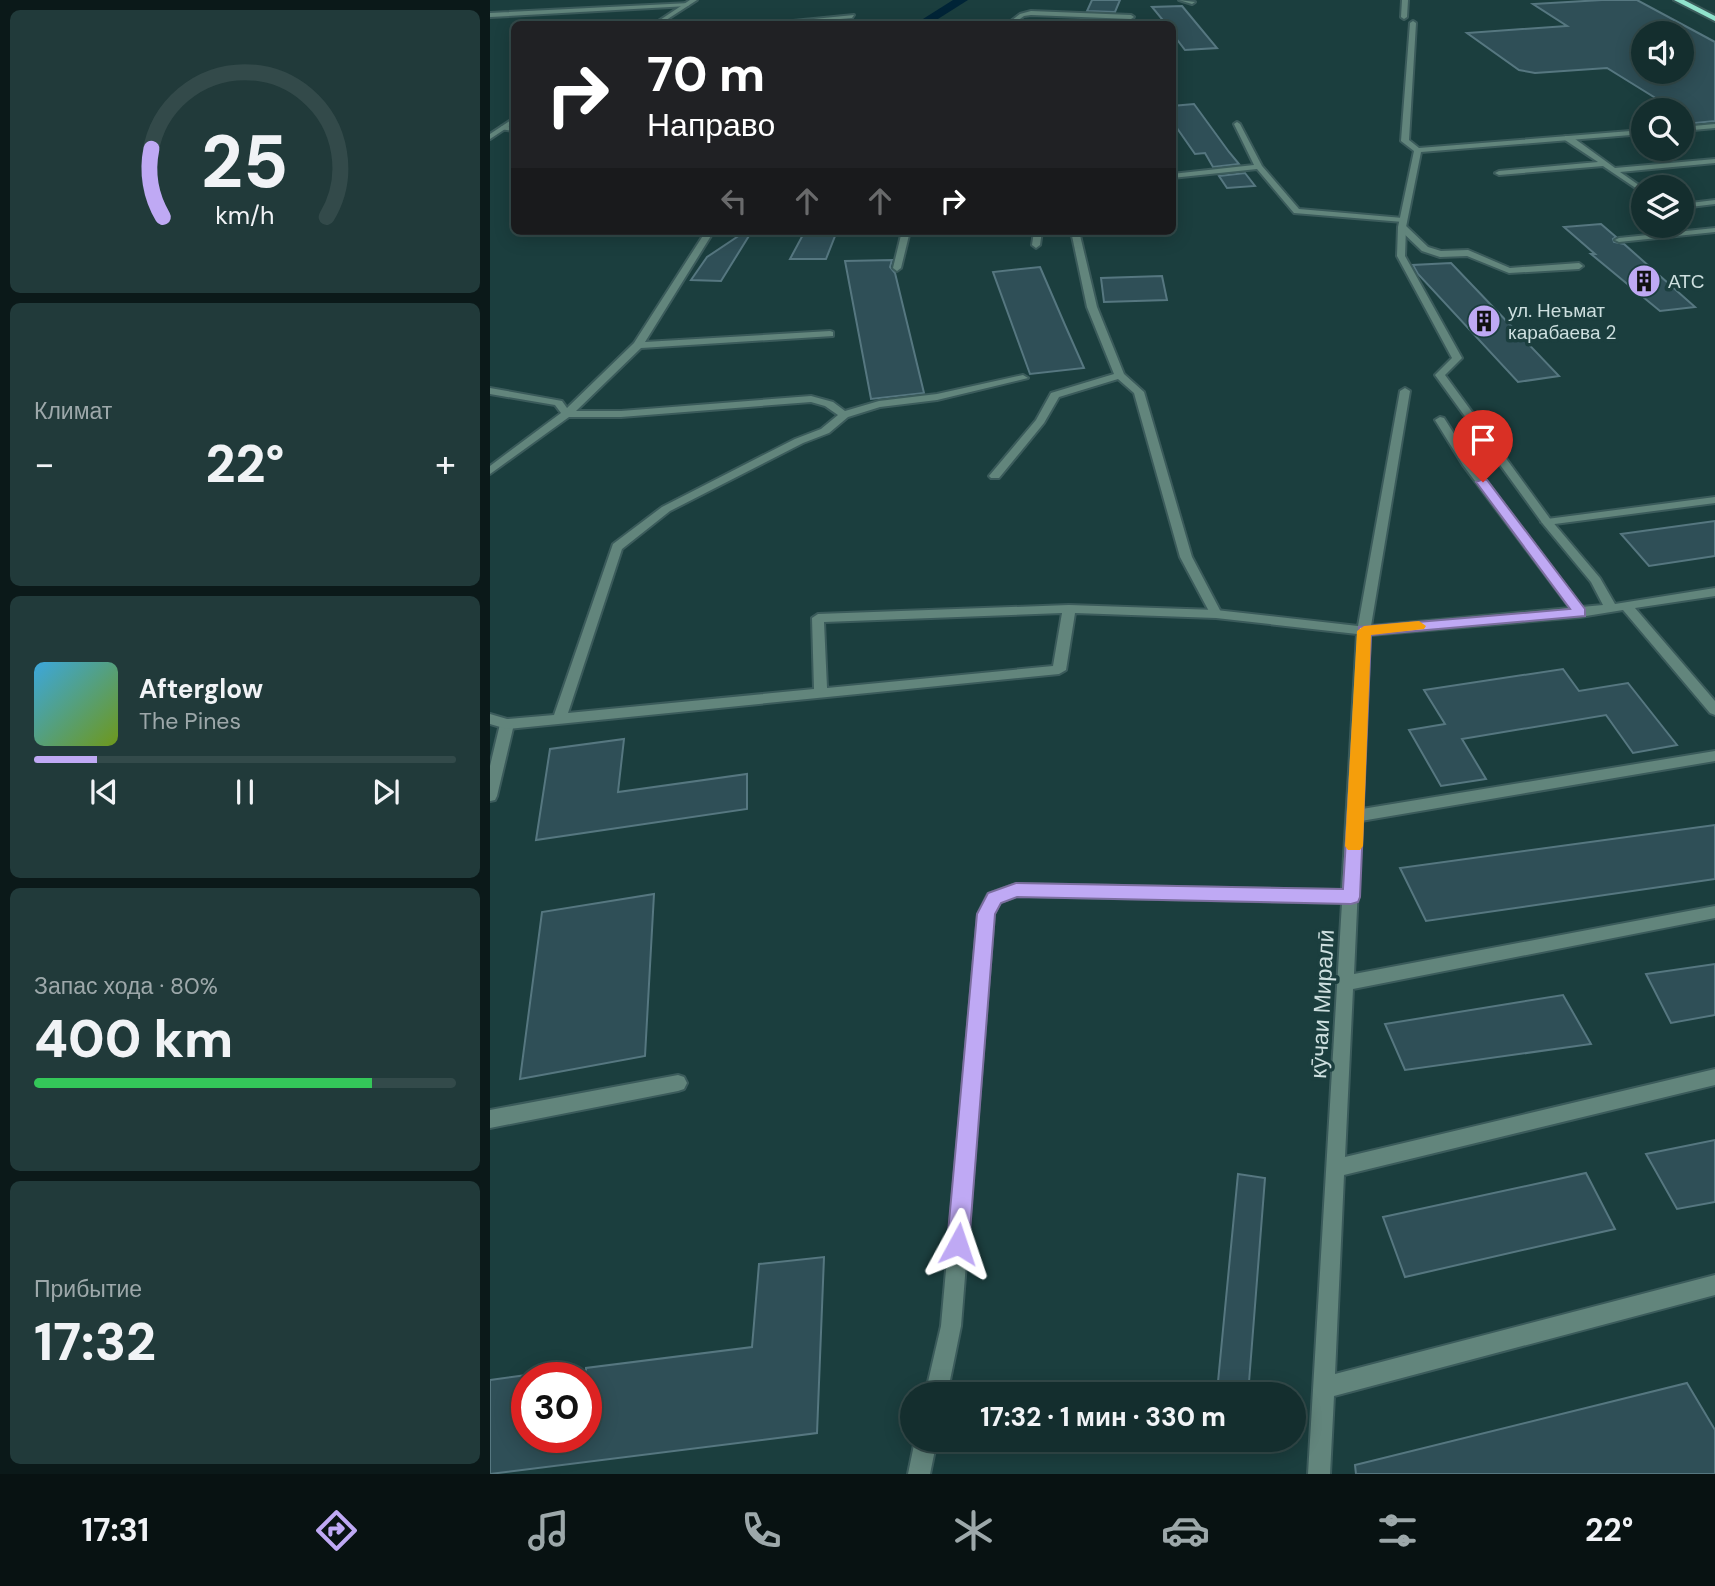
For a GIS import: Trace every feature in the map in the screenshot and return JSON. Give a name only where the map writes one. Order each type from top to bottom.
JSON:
[{"type":"highway","points":[[1678,0],[1715,19]]},
{"type":"street","points":[[1182,0],[1192,2]]},
{"type":"street","points":[[1404,17],[1405,0]]},
{"type":"street","points":[[490,15],[691,2]]},
{"type":"street","points":[[662,21],[691,2]]},
{"type":"street","points":[[1128,21],[1131,8]]},
{"type":"street","points":[[1014,21],[1031,13],[1131,17]]},
{"type":"street","points":[[809,21],[852,16]]},
{"type":"street","points":[[1413,23],[1405,141],[1418,150],[1631,133]]},
{"type":"street","points":[[490,136],[511,122]]},
{"type":"street","points":[[1237,124],[1259,167],[1297,211],[1402,223],[1425,249],[1440,254],[1468,253],[1509,270],[1579,266]]},
{"type":"street","points":[[1694,128],[1715,126]]},
{"type":"street","points":[[502,128],[511,129]]},
{"type":"street","points":[[1568,138],[1631,183]]},
{"type":"street","points":[[1418,150],[1402,223],[1401,256],[1457,358],[1440,375],[1547,522],[1618,607],[1715,710]]},
{"type":"street","points":[[1613,170],[1715,161]]},
{"type":"street","points":[[1499,173],[1604,164]]},
{"type":"street","points":[[1176,176],[1259,167]]},
{"type":"street","points":[[1694,205],[1715,202]]},
{"type":"street","points":[[1619,240],[1715,230]]},
{"type":"street","points":[[490,471],[495,463],[566,414],[638,345],[707,235]]},
{"type":"street","points":[[897,268],[905,235]]},
{"type":"street","points":[[1037,245],[1038,235]]},
{"type":"street","points":[[1075,235],[1092,307],[1120,375],[1139,392],[1186,557],[1216,614]]},
{"type":"street","points":[[638,345],[830,334]]},
{"type":"street","points":[[995,476],[1040,421],[1055,395],[1120,375]]},
{"type":"street","points":[[559,720],[617,547],[666,509],[799,441],[825,431],[844,415],[879,404],[937,397],[1023,378]]},
{"type":"street","points":[[490,391],[558,403],[566,414]]},
{"type":"street","name":"кӯчаи Миралӣ","points":[[1319,1474],[1364,631],[1405,391]]},
{"type":"street","points":[[566,414],[621,414],[811,399],[829,404],[844,415]]},
{"type":"street","points":[[1440,420],[1467,463],[1580,613]]},
{"type":"street","points":[[1547,522],[1715,500]]},
{"type":"street","points":[[821,695],[818,618],[1069,609],[1216,614],[1364,631],[1580,613],[1715,592]]},
{"type":"street","points":[[490,719],[507,724],[559,720],[1059,670],[1069,609]]},
{"type":"street","points":[[490,796],[507,724]]},
{"type":"street","points":[[1356,816],[1715,756]]},
{"type":"street","points":[[939,1382],[951,1326],[986,914],[994,898],[1016,890],[1351,897]]},
{"type":"street","points":[[1346,983],[1715,912]]},
{"type":"street","points":[[1336,1168],[1715,1077]]},
{"type":"street","points":[[490,1119],[677,1083]]},
{"type":"street","points":[[1324,1388],[1715,1285]]},
{"type":"street","points":[[919,1474],[924,1452]]},
{"type":"building","points":[[1092,0],[1120,0],[1115,12],[1087,11]]},
{"type":"building","points":[[1637,0],[1676,21],[1631,21],[1631,83],[1607,68],[1535,73],[1519,70],[1467,33],[1567,26],[1533,4]]},
{"type":"building","points":[[1182,6],[1217,48],[1185,50],[1176,38],[1176,21],[1164,21],[1152,7]]},
{"type":"building","points":[[1694,31],[1715,42],[1715,121],[1694,122],[1694,98],[1656,98],[1633,84],[1694,84]]},
{"type":"building","points":[[1194,104],[1239,164],[1213,167],[1205,153],[1195,154],[1176,127],[1176,106]]},
{"type":"building","points":[[1245,173],[1255,186],[1227,188],[1219,176]]},
{"type":"building","name":"АТС","points":[[1601,224],[1616,237],[1614,242],[1624,244],[1695,307],[1660,311],[1591,254],[1595,254],[1564,227]]},
{"type":"building","points":[[740,235],[750,235],[721,281],[691,280],[707,257]]},
{"type":"building","points":[[803,235],[835,235],[826,259],[790,259]]},
{"type":"building","points":[[892,260],[890,267],[895,273],[924,393],[871,399],[845,261]]},
{"type":"building","name":"ул. Неъмат карабаева 2","points":[[1451,263],[1559,376],[1518,382],[1418,274],[1413,265]]},
{"type":"building","points":[[1040,267],[1084,368],[1030,374],[993,272]]},
{"type":"building","points":[[1162,276],[1167,300],[1104,302],[1101,278]]},
{"type":"building","points":[[1715,521],[1715,556],[1649,566],[1621,534]]},
{"type":"building","points":[[1563,669],[1579,691],[1628,683],[1677,745],[1633,753],[1606,715],[1462,739],[1486,779],[1441,786],[1409,730],[1445,724],[1424,690]]},
{"type":"building","points":[[624,739],[618,792],[747,774],[747,809],[536,840],[550,749]]},
{"type":"building","points":[[1715,825],[1715,879],[1426,921],[1400,868]]},
{"type":"building","points":[[654,894],[645,1056],[520,1079],[542,912]]},
{"type":"building","points":[[1715,964],[1715,1015],[1671,1023],[1646,974]]},
{"type":"building","points":[[1563,995],[1591,1044],[1405,1070],[1385,1024]]},
{"type":"building","points":[[1715,1140],[1715,1202],[1677,1209],[1646,1154]]},
{"type":"building","points":[[1586,1173],[1615,1229],[1405,1277],[1383,1217]]},
{"type":"building","points":[[1238,1174],[1265,1178],[1249,1382],[1218,1382]]},
{"type":"building","points":[[824,1257],[817,1433],[490,1474],[490,1380],[511,1377],[511,1453],[602,1453],[602,1366],[752,1347],[759,1264]]},
{"type":"building","points":[[1687,1383],[1715,1430],[1715,1474],[1356,1474],[1355,1465]]},
{"type":"waterway","points":[[927,21],[962,0]]},
{"type":"slow traffic","points":[[1354,846],[1364,631],[1419,626]]},
{"type":"place","name":"АТС","points":[[1644,281]]},
{"type":"place","name":"ул. Неъмат карабаева 2","points":[[1484,321]]},
{"type":"route","points":[[958,1244],[986,914],[994,898],[1016,890],[1351,897],[1364,631],[1580,613],[1483,482]]}]
